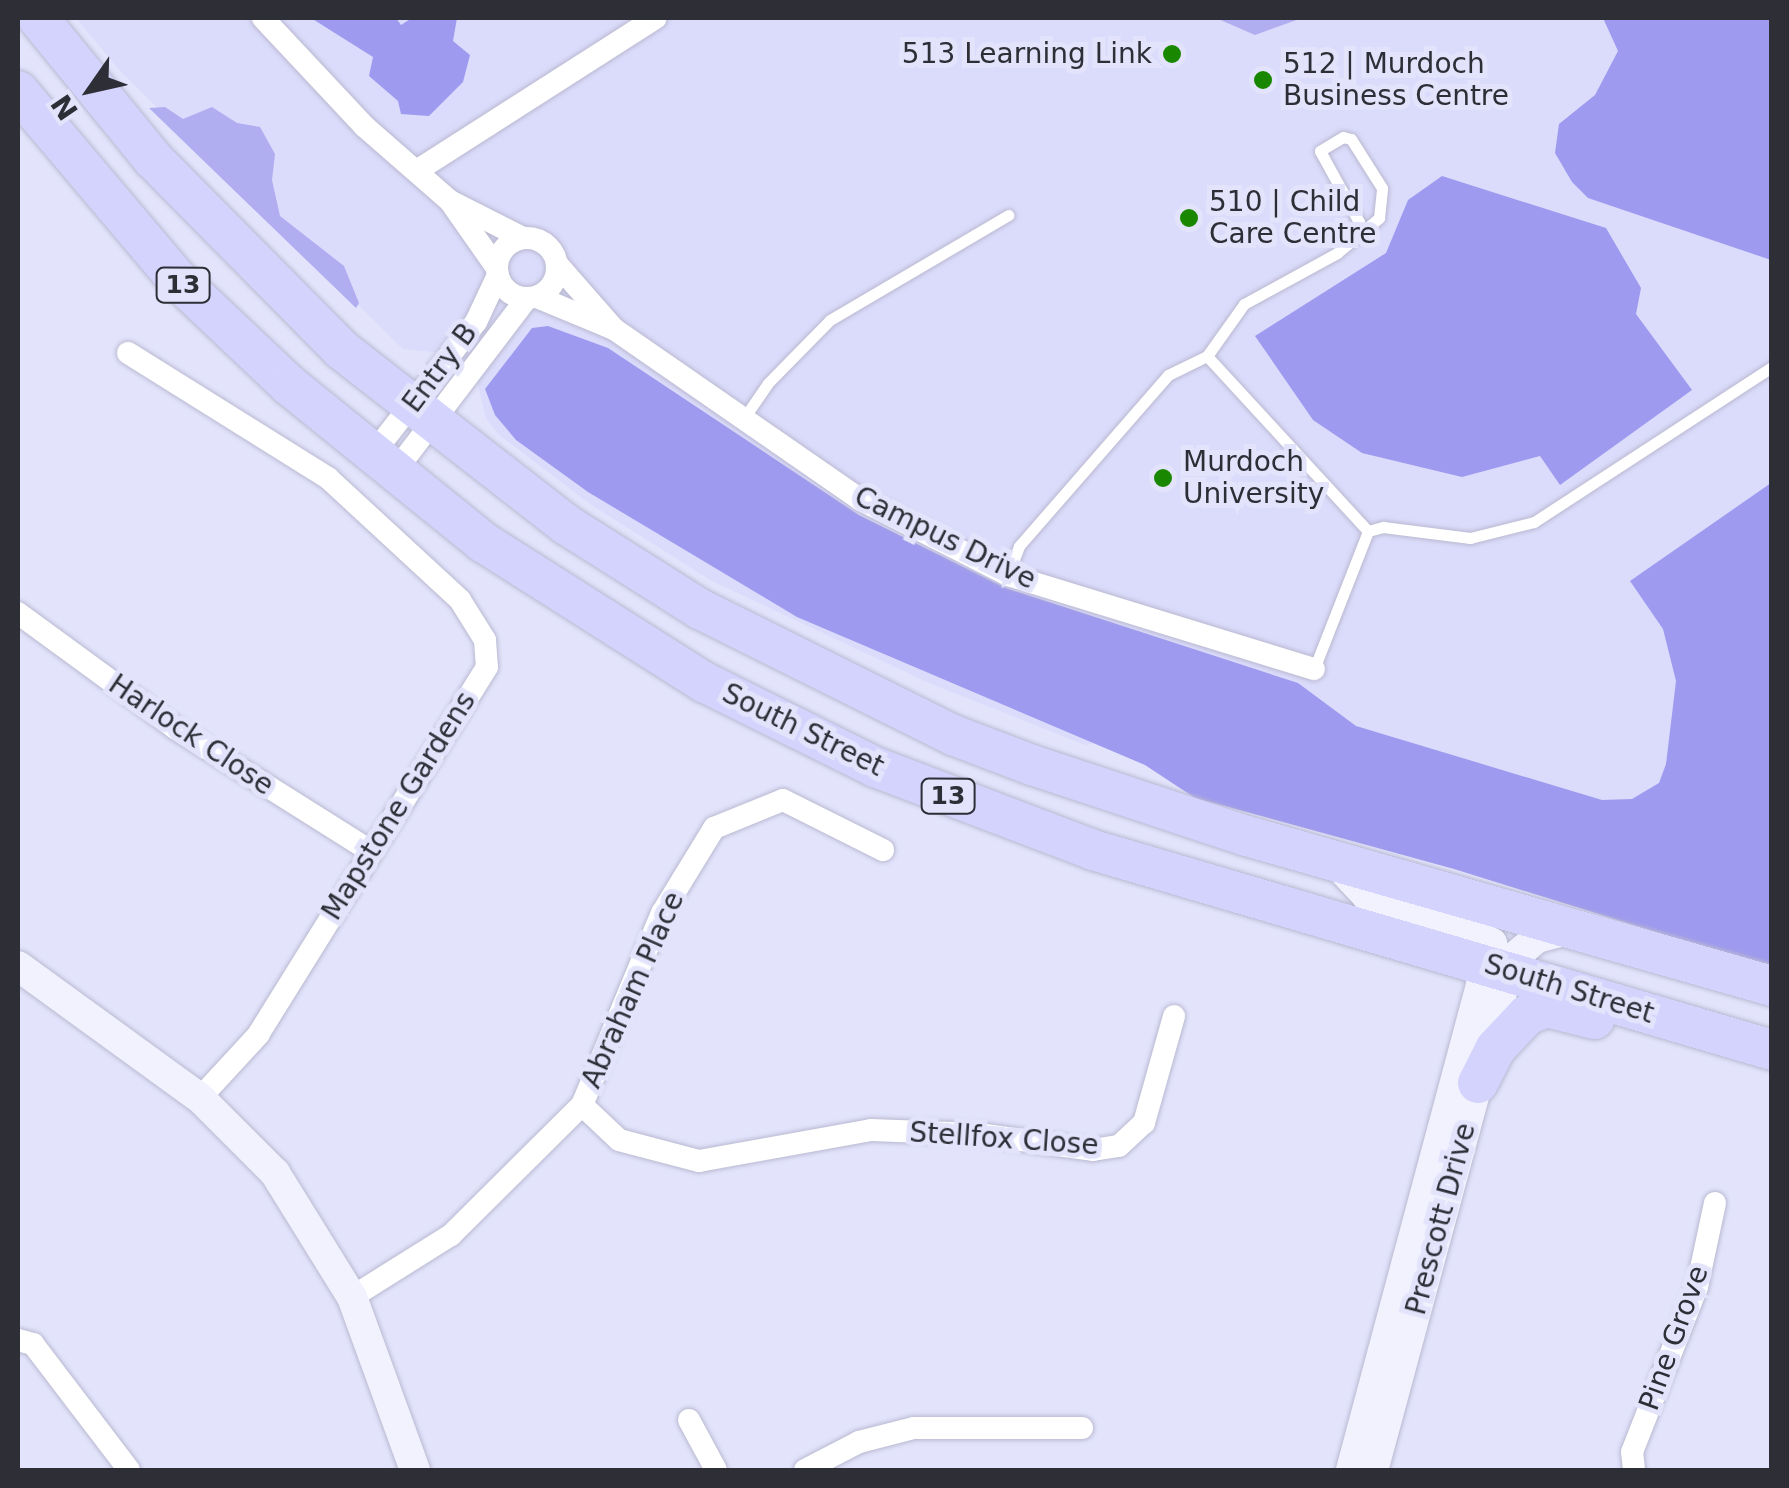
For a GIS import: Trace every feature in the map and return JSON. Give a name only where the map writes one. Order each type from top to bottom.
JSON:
[{"type":"highway","name":"South Street","points":[[38,18],[196,206],[302,312],[421,417],[567,524],[700,608],[873,698],[1032,765],[1334,861],[1772,986]]},
{"type":"highway","name":"South Street","points":[[18,92],[178,280],[382,464],[483,542],[704,682],[875,767],[1093,850],[1772,1050]]},
{"type":"highway","points":[[1478,1084],[1515,1025],[1548,1007],[1678,1042],[1714,1033]]},
{"type":"street","name":"Campus Drive","points":[[264,18],[364,126],[450,201],[508,292],[614,328]]},
{"type":"street","points":[[418,170],[656,18]]},
{"type":"street","name":"Campus Drive","points":[[450,201],[549,247],[557,264],[614,328],[742,421],[861,500],[1008,575],[1314,669]]},
{"type":"street","points":[[497,271],[507,245],[523,238]]},
{"type":"street","points":[[532,298],[553,284],[557,264]]},
{"type":"street","name":"Entry B","points":[[421,417],[476,322],[497,271]]},
{"type":"street","name":"Entry B","points":[[382,464],[532,298]]},
{"type":"street","name":"Mapstone Gardens","points":[[128,352],[328,478],[460,600],[485,640],[487,667],[259,1034],[200,1098]]},
{"type":"street","name":"Harlock Close","points":[[18,613],[175,728],[370,850]]},
{"type":"street","name":"Abraham Place","points":[[352,1297],[451,1235],[582,1105],[662,913],[714,828],[783,800],[883,850]]},
{"type":"street","points":[[1334,861],[1368,896],[1476,931],[1492,942],[1499,967]]},
{"type":"street","name":"Prescott Drive","points":[[1351,1470],[1476,1002],[1499,967],[1537,938],[1570,929]]},
{"type":"street","points":[[1454,955],[1476,1002]]},
{"type":"street","points":[[18,966],[200,1098],[275,1173],[352,1297],[414,1470]]},
{"type":"street","name":"Prescott Drive","points":[[1373,1470],[1503,990],[1499,967]]},
{"type":"street","name":"Stellfox Close","points":[[582,1105],[619,1140],[699,1162],[872,1130],[978,1134],[1093,1150],[1119,1146],[1144,1123],[1174,1016]]},
{"type":"street","name":"Pine Grove","points":[[1634,1470],[1632,1452],[1697,1287],[1715,1203]]},
{"type":"street","points":[[18,1340],[33,1344],[129,1470]]},
{"type":"street","points":[[689,1420],[716,1470]]},
{"type":"street","points":[[804,1470],[860,1442],[914,1428],[1082,1428]]},
{"type":"lane","points":[[1008,575],[1019,546],[1168,374],[1207,356],[1244,304],[1310,270],[1358,236],[1379,218],[1382,188],[1344,137],[1320,152],[1359,222],[1358,236]]},
{"type":"lane","points":[[742,421],[768,384],[830,320],[1008,214]]},
{"type":"lane","points":[[1207,356],[1368,531],[1470,538],[1520,527],[1566,504],[1772,367]]},
{"type":"lane","points":[[1314,669],[1368,531]]},
{"type":"shaded area","name":"Murdoch University","points":[[76,18],[1771,18],[1771,931],[1154,732],[1085,745],[929,683],[710,580],[590,504],[498,434],[486,418],[477,381],[442,353],[403,349],[122,73]]},
{"type":"shaded area","points":[[311,18],[396,18],[401,25],[412,18],[457,18],[453,41],[470,55],[463,82],[429,116],[401,114],[398,101],[369,76],[373,57]]},
{"type":"shaded area","points":[[1216,18],[1302,18],[1255,35]]},
{"type":"shaded area","points":[[1603,18],[1771,18],[1771,260],[1588,198],[1572,182],[1555,153],[1559,124],[1595,95],[1618,51]]},
{"type":"shaded area","points":[[165,107],[183,119],[212,107],[237,123],[260,127],[275,154],[272,180],[280,216],[344,266],[359,303],[356,308],[149,108]]},
{"type":"shaded area","points":[[1442,176],[1606,228],[1641,288],[1636,314],[1692,390],[1560,485],[1540,456],[1462,477],[1362,453],[1313,420],[1255,336],[1386,253],[1408,200]]},
{"type":"shaded area","points":[[548,326],[608,348],[859,515],[1006,588],[1298,683],[1356,726],[1602,800],[1632,799],[1659,783],[1666,764],[1676,681],[1663,629],[1630,581],[1771,483],[1771,968],[1454,869],[1195,798],[1145,765],[797,617],[588,492],[516,440],[495,415],[485,389],[532,328]]},
{"type":"place","name":"513 Learning Link","points":[[1172,54]]},
{"type":"place","name":"512 | Murdoch Business Centre","points":[[1263,80]]},
{"type":"place","name":"510 | Child Care Centre","points":[[1189,218]]},
{"type":"place","name":"Murdoch University","points":[[1163,478]]}]
